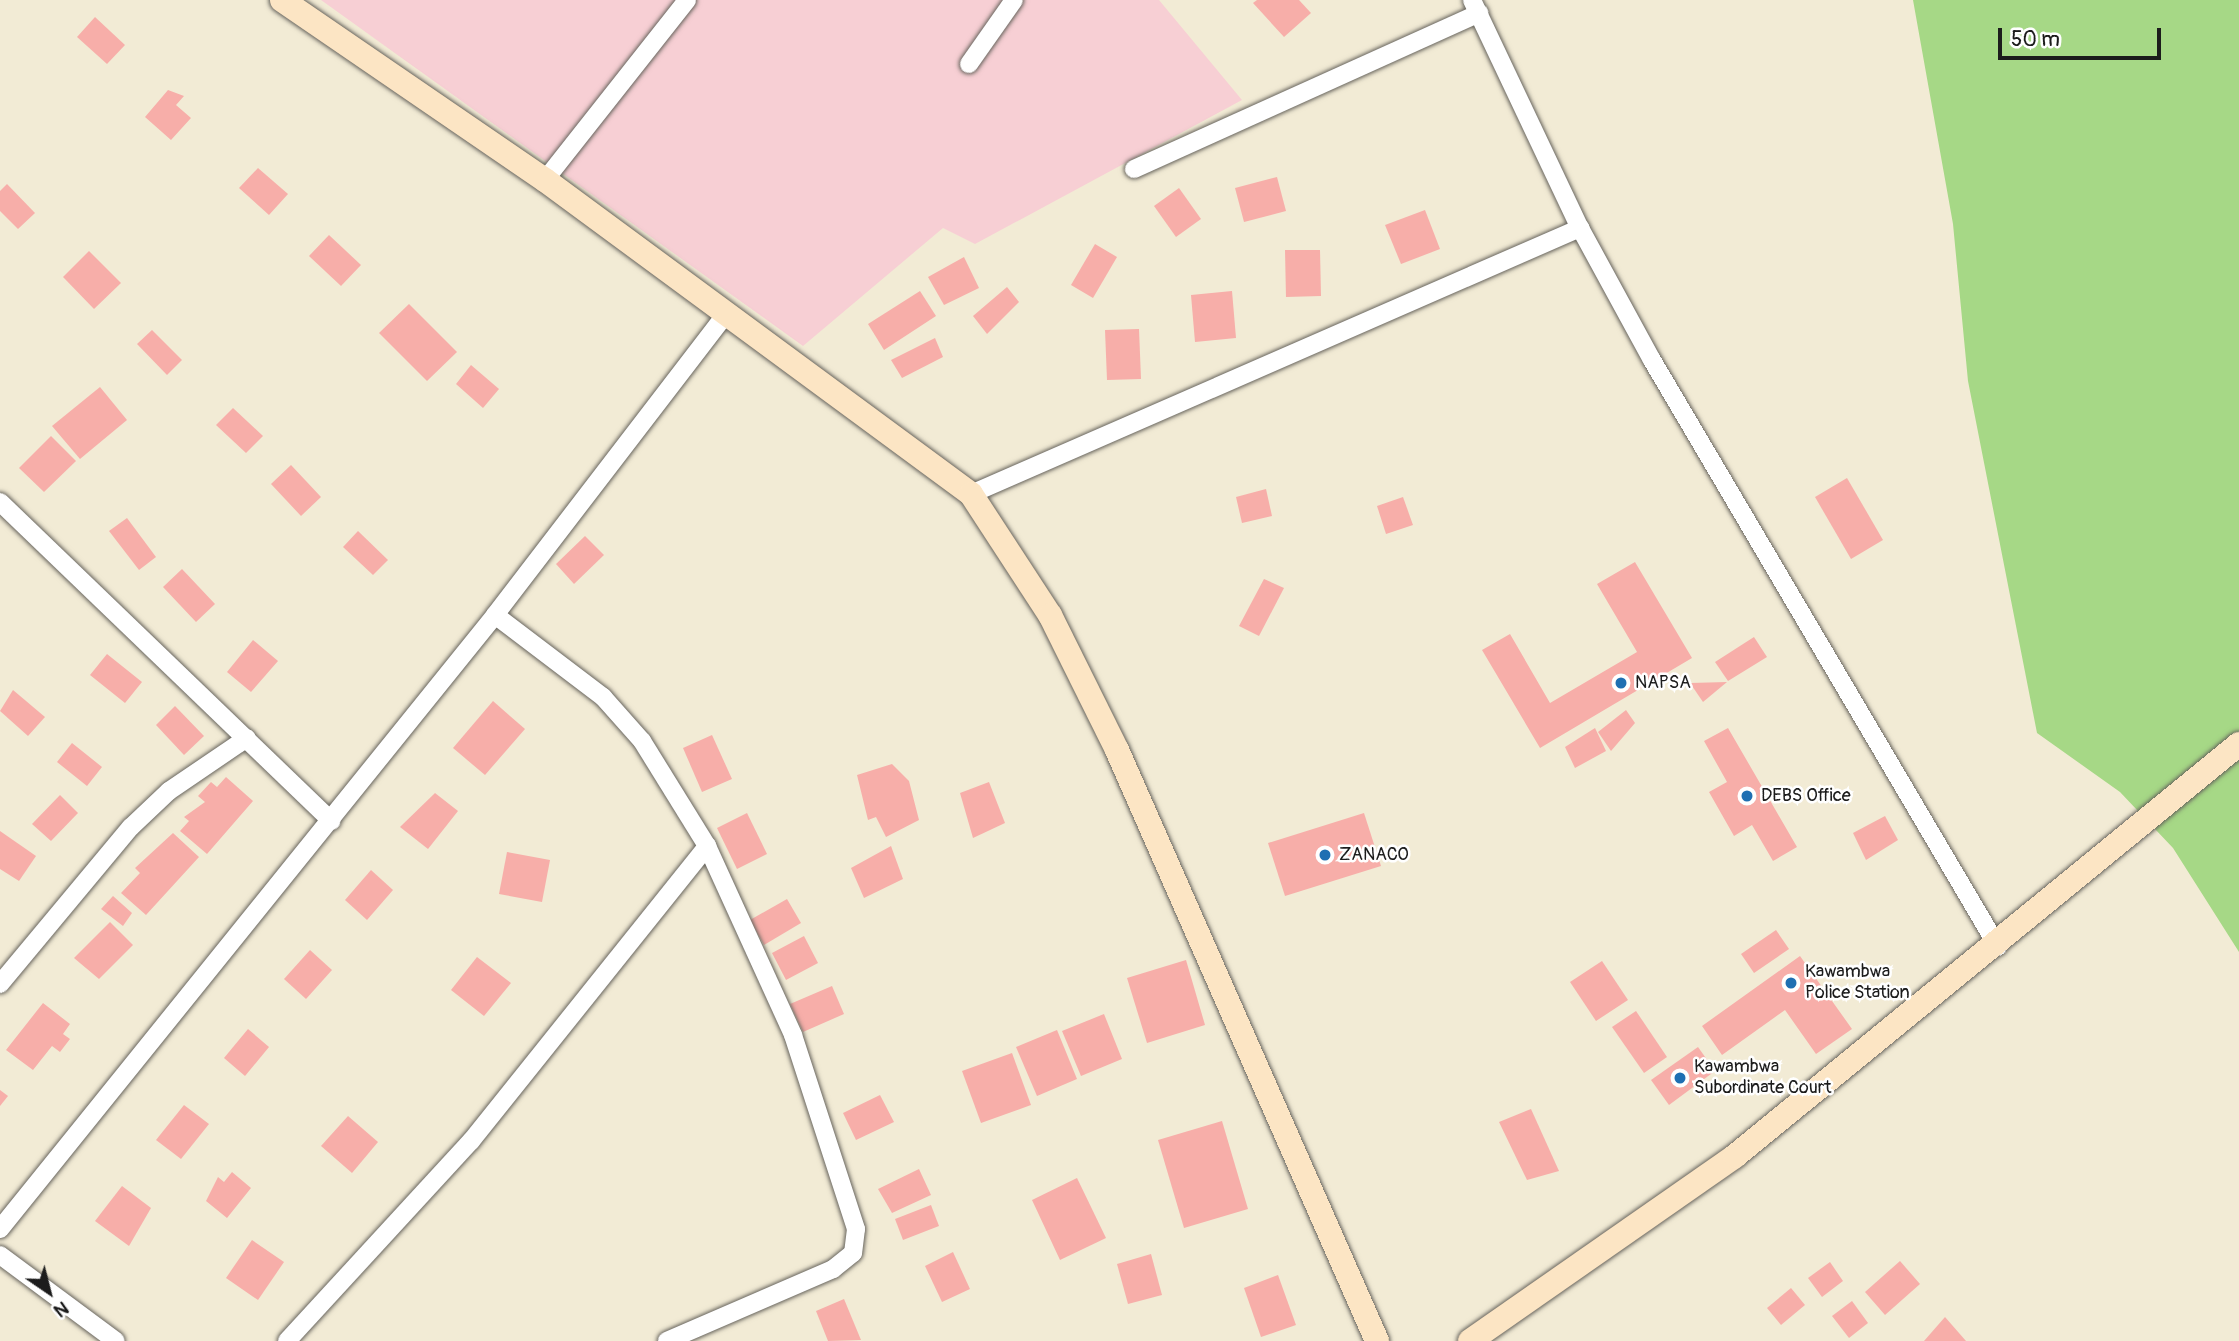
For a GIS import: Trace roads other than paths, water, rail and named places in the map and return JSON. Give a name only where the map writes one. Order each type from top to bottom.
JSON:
[{"type":"main road","points":[[282,0],[545,180],[971,494],[1050,615],[1117,750],[1377,1341]]},
{"type":"main road","points":[[1470,1341],[1735,1156],[1998,947],[2239,744]]},
{"type":"street","points":[[545,180],[687,0]]},
{"type":"street","points":[[969,64],[1014,0]]},
{"type":"street","points":[[1134,169],[1476,7],[1580,228],[1998,947]]},
{"type":"street","points":[[971,494],[1580,228]]},
{"type":"street","points":[[0,1229],[332,821],[495,615],[726,314]]},
{"type":"street","points":[[0,502],[332,821]]},
{"type":"street","points":[[495,615],[611,706],[642,741],[707,846],[793,1035],[856,1228],[853,1253],[833,1269],[667,1341]]},
{"type":"street","points":[[0,984],[131,827],[170,791],[247,738]]},
{"type":"street","points":[[287,1341],[471,1141],[707,846]]},
{"type":"street","points":[[0,1255],[116,1341]]},
{"type":"place","name":"NAPSA","points":[[1621,683]]},
{"type":"place","name":"DEBS Office","points":[[1747,796]]},
{"type":"place","name":"ZANACO","points":[[1325,855]]},
{"type":"place","name":"Kawambwa Police Station","points":[[1791,983]]},
{"type":"place","name":"Kawambwa Subordinate Court","points":[[1680,1078]]}]
